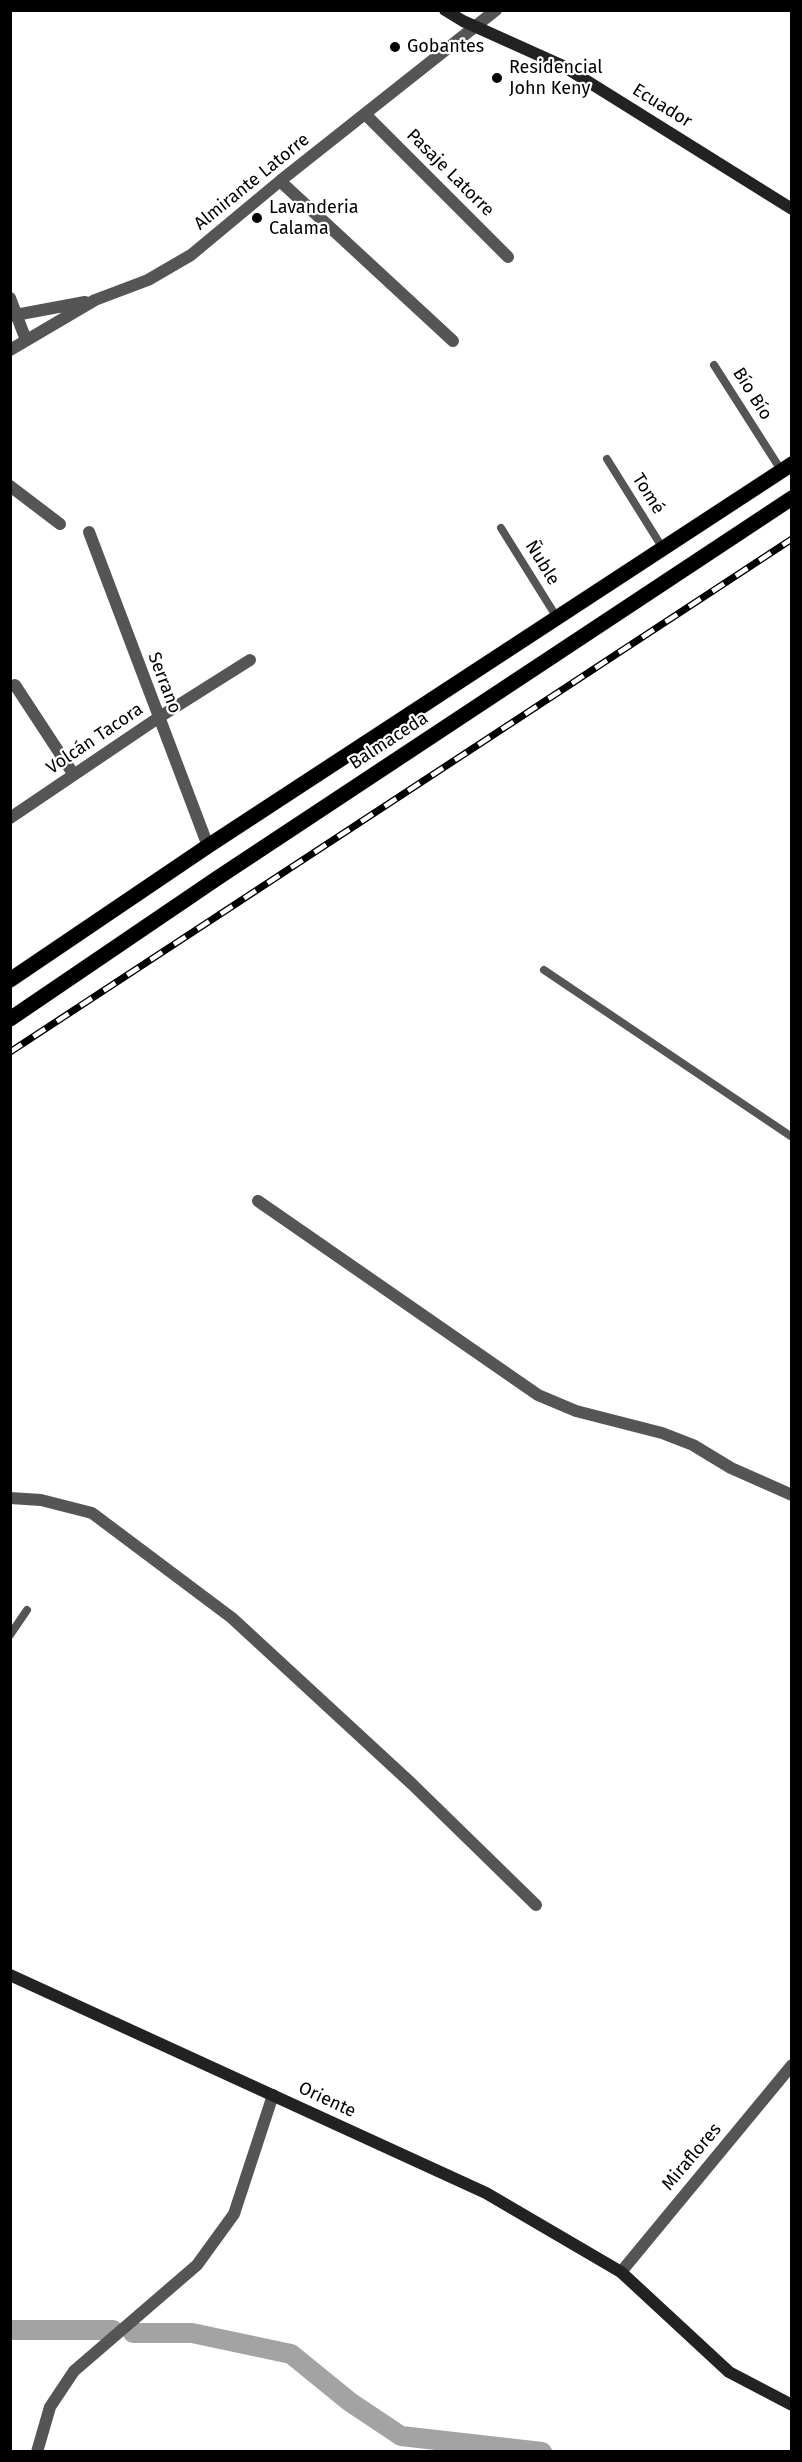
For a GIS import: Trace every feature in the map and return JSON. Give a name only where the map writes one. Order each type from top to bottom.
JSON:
[{"type":"main road","name":"Balmaceda","points":[[10,980],[208,846],[786,467]]},
{"type":"main road","name":"Balmaceda","points":[[10,1019],[219,877],[792,498]]},
{"type":"street","name":"Ecuador","points":[[445,10],[563,66],[792,209]]},
{"type":"street","name":"Almirante Latorre","points":[[10,350],[95,300],[148,280],[191,255],[280,181],[496,10]]},
{"type":"street","name":"Pasaje Latorre","points":[[366,115],[508,257]]},
{"type":"street","points":[[280,181],[453,341]]},
{"type":"street","points":[[10,298],[14,316],[26,340]]},
{"type":"street","points":[[14,316],[95,300]]},
{"type":"street","points":[[10,486],[60,524]]},
{"type":"street","name":"Serrano","points":[[89,532],[208,846]]},
{"type":"street","name":"Volcán Tacora","points":[[14,812],[250,660]]},
{"type":"street","points":[[15,685],[74,775]]},
{"type":"street","points":[[258,1201],[538,1395],[576,1411],[662,1433],[693,1445],[731,1468],[792,1495]]},
{"type":"street","points":[[10,1498],[41,1500],[92,1513],[232,1618],[412,1784],[536,1905]]},
{"type":"street","name":"Oriente","points":[[10,1975],[486,2193],[621,2272],[729,2372],[792,2405]]},
{"type":"street","name":"Miraflores","points":[[621,2272],[792,2066]]},
{"type":"street","points":[[37,2451],[50,2407],[74,2371],[197,2265],[234,2214],[273,2095]]},
{"type":"lane","name":"Bío Bío","points":[[714,365],[786,467]]},
{"type":"lane","name":"Tomé","points":[[607,459],[662,547]]},
{"type":"lane","name":"Ñuble","points":[[501,528],[556,616]]},
{"type":"lane","points":[[544,970],[792,1137]]},
{"type":"lane","points":[[10,1635],[27,1610]]},
{"type":"waterway","points":[[10,2330],[113,2330]]},
{"type":"waterway","points":[[133,2333],[192,2333],[291,2354],[350,2402],[401,2436],[542,2452]]},
{"type":"railway","points":[[10,1052],[792,539]]},
{"type":"place","name":"Gobantes","points":[[395,47]]},
{"type":"place","name":"Residencial John Keny","points":[[497,78]]},
{"type":"place","name":"Lavanderia Calama","points":[[257,218]]}]
